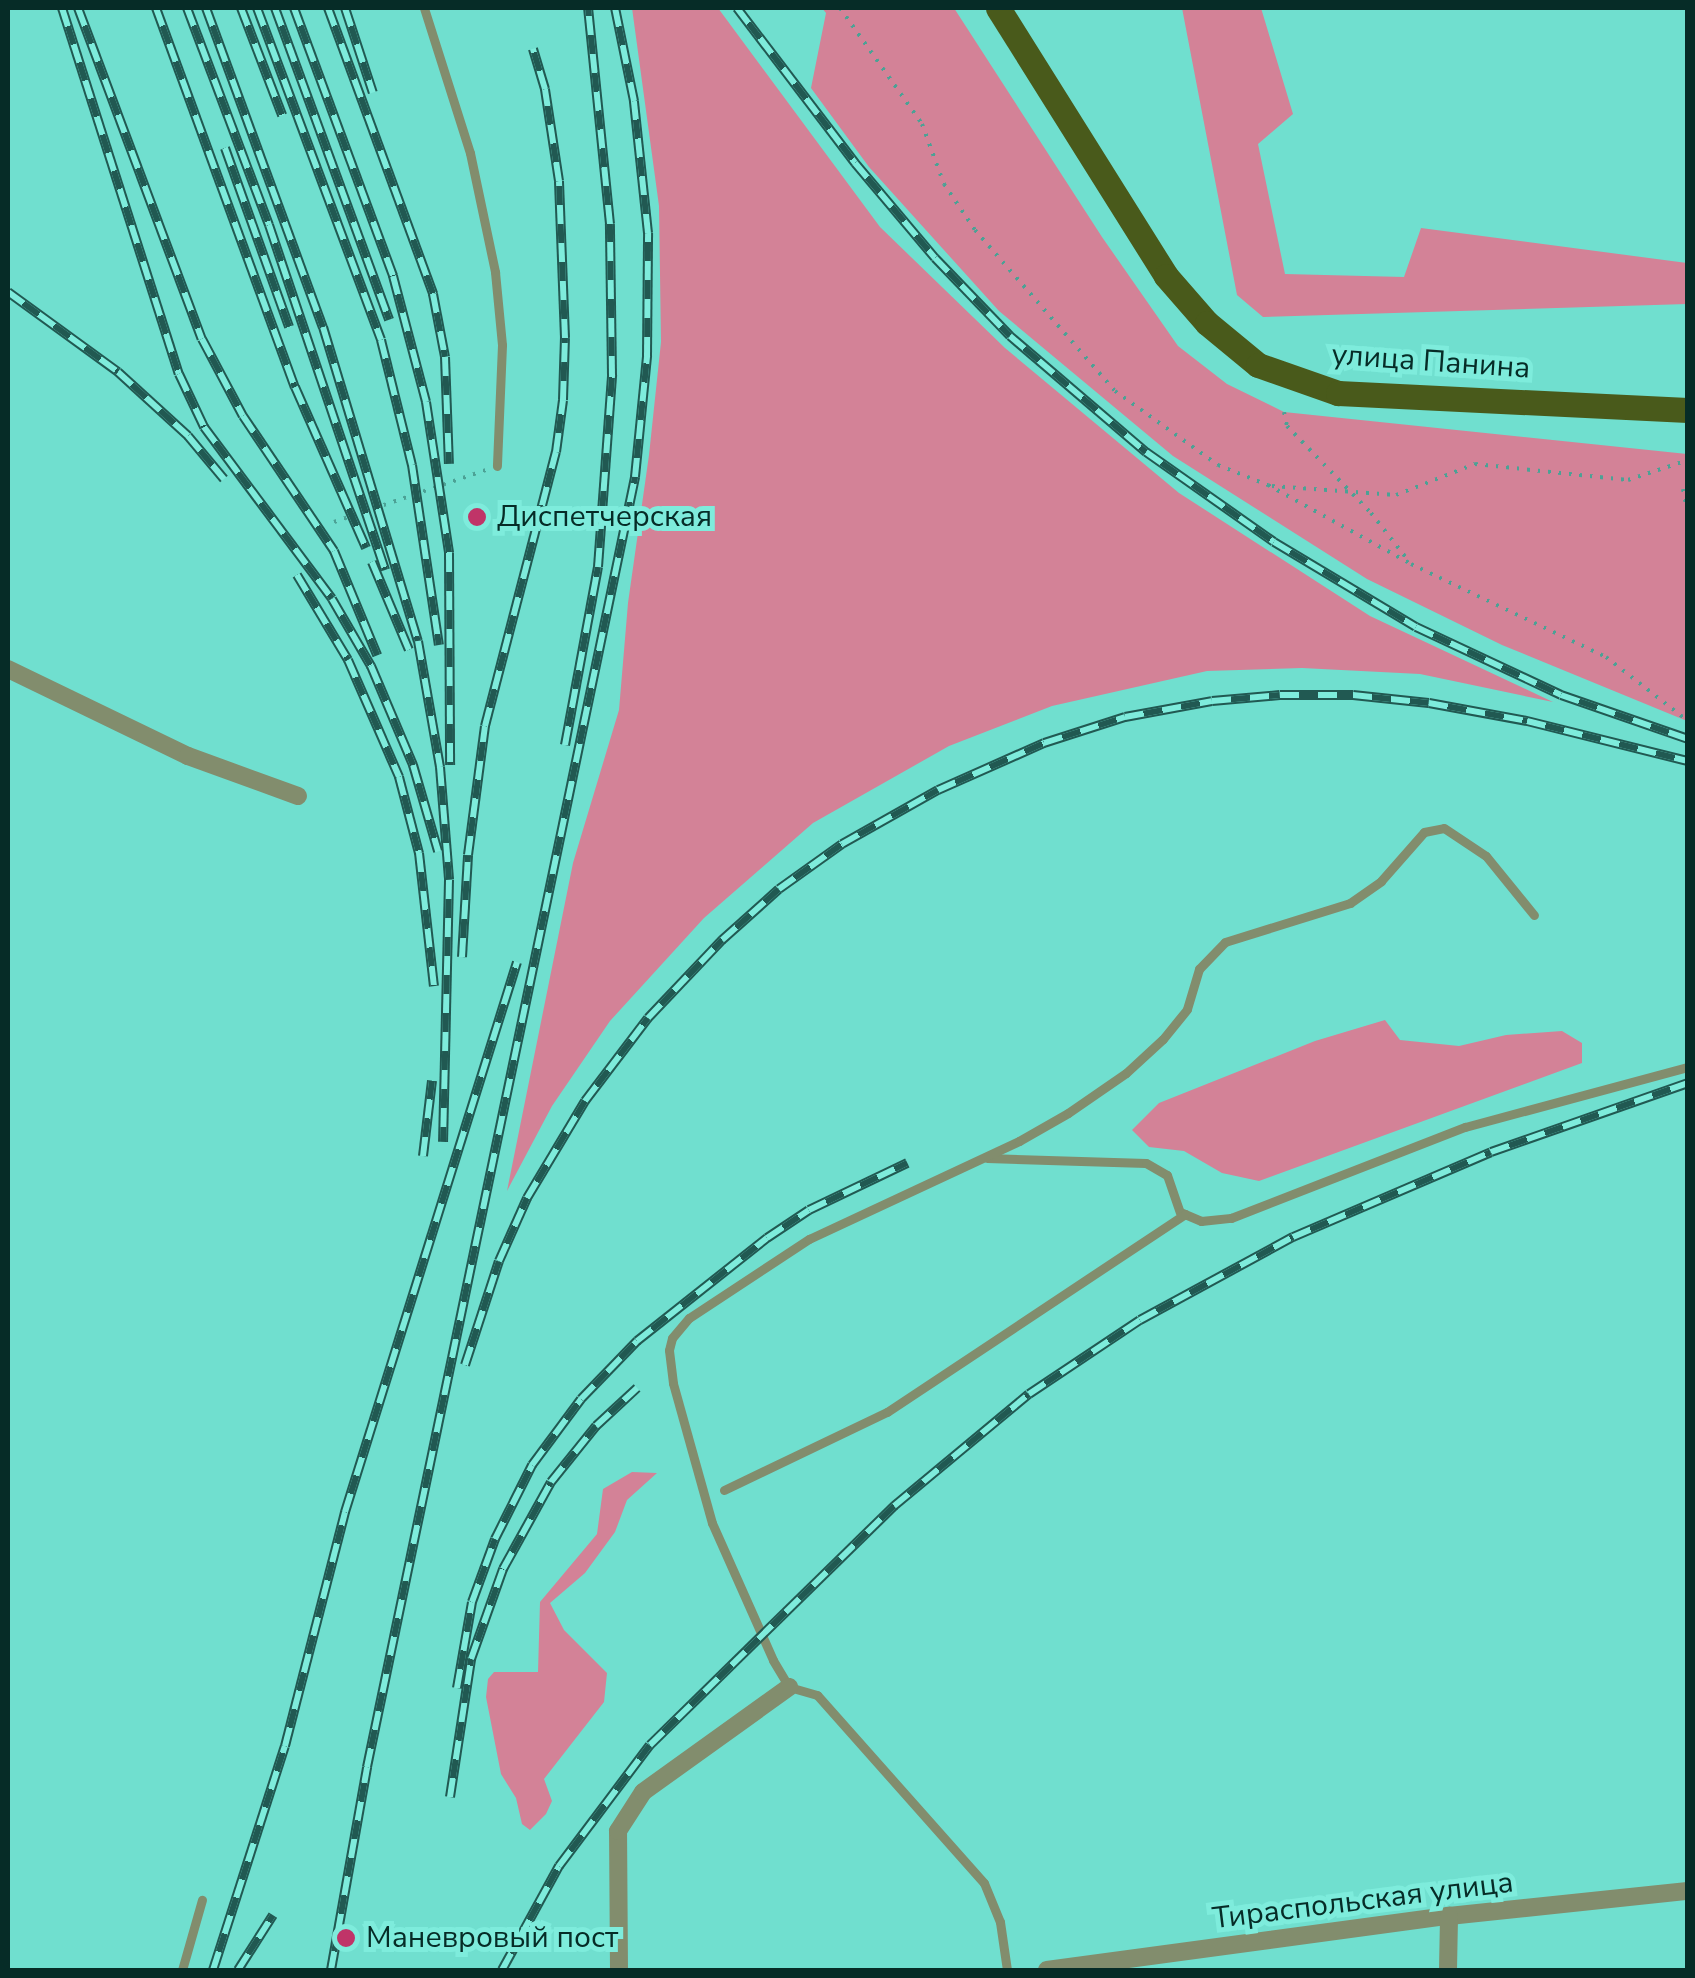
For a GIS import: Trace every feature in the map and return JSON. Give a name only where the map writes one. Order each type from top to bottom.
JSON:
[{"type":"main road","name":"улица Панина","points":[[998,8],[1166,276],[1207,323],[1258,365],[1338,393],[1688,410]]},
{"type":"street","points":[[8,669],[188,756],[298,796]]},
{"type":"street","points":[[619,1970],[618,1831],[642,1792],[789,1687]]},
{"type":"street","name":"Тираспольская улица","points":[[1047,1970],[1449,1916],[1688,1892]]},
{"type":"street","points":[[1448,1970],[1449,1916]]},
{"type":"lane","points":[[424,8],[470,152],[495,272],[502,344],[497,466]]},
{"type":"lane","points":[[1007,1970],[1000,1922],[984,1883],[817,1695],[789,1687],[760,1634],[712,1523],[673,1383],[669,1362],[672,1338],[689,1318],[809,1239],[983,1158],[1068,1113],[1146,1056],[1187,1009],[1199,969],[1226,942],[1350,903],[1381,881],[1424,832],[1444,828],[1486,856],[1534,914]]},
{"type":"lane","points":[[983,1158],[1051,1157],[1101,1164],[1146,1163],[1166,1175],[1185,1214],[1201,1221],[1231,1218],[1465,1128],[1688,1067]]},
{"type":"lane","points":[[724,1490],[887,1412],[1185,1214]]},
{"type":"lane","points":[[182,1970],[202,1900]]},
{"type":"path","points":[[840,8],[922,124],[944,184],[975,230],[1115,391],[1218,465],[1268,485],[1411,564],[1606,656],[1688,721]]},
{"type":"path","points":[[1284,412],[1287,426],[1371,513],[1411,564]]},
{"type":"path","points":[[1268,485],[1396,495],[1475,464],[1628,480],[1688,460]]},
{"type":"path","points":[[334,522],[497,466]]},
{"type":"path","points":[[1688,481],[1684,489],[1688,514]]},
{"type":"shaded area","points":[[632,8],[718,8],[880,227],[1005,348],[1179,493],[1370,616],[1553,702],[1420,674],[1302,668],[1207,671],[1052,706],[949,746],[813,823],[704,918],[610,1021],[552,1106],[507,1191],[573,863],[619,710],[628,603],[661,342],[659,206]]},
{"type":"shaded area","points":[[822,8],[954,8],[1102,237],[1178,346],[1227,384],[1284,412],[1687,454],[1687,721],[1502,645],[1367,579],[1173,456],[999,311],[869,167],[811,88],[826,13]]},
{"type":"shaded area","points":[[1182,8],[1261,8],[1293,114],[1258,144],[1285,274],[1404,277],[1421,228],[1687,263],[1687,304],[1263,317],[1237,295]]},
{"type":"shaded area","points":[[1385,1020],[1400,1040],[1459,1046],[1506,1035],[1562,1031],[1582,1043],[1582,1063],[1259,1181],[1222,1173],[1184,1151],[1149,1147],[1132,1130],[1159,1103],[1315,1041]]},
{"type":"shaded area","points":[[632,1472],[657,1473],[627,1500],[615,1532],[585,1573],[550,1603],[564,1630],[607,1673],[604,1702],[544,1779],[552,1801],[546,1814],[530,1830],[522,1824],[516,1798],[501,1774],[486,1697],[488,1679],[494,1672],[538,1672],[540,1602],[597,1534],[603,1489]]},
{"type":"railway","points":[[62,8],[179,374],[204,427],[332,599],[371,666],[413,765],[438,851]]},
{"type":"railway","points":[[78,8],[202,339],[243,416],[334,551],[377,655]]},
{"type":"railway","points":[[156,8],[295,387],[366,548]]},
{"type":"railway","points":[[187,8],[269,225],[385,570]]},
{"type":"railway","points":[[206,8],[323,327],[418,641],[440,767],[449,880],[443,1142]]},
{"type":"railway","points":[[241,8],[282,115]]},
{"type":"railway","points":[[257,8],[381,340],[412,465],[439,645]]},
{"type":"railway","points":[[275,8],[389,320]]},
{"type":"railway","points":[[294,8],[393,276],[426,402],[449,553],[450,765]]},
{"type":"railway","points":[[328,8],[433,294],[445,357],[449,464]]},
{"type":"railway","points":[[345,8],[373,93]]},
{"type":"railway","points":[[565,745],[598,567],[612,375],[610,224],[588,8]]},
{"type":"railway","points":[[331,1970],[367,1767],[635,477],[647,356],[648,233],[634,101],[615,8]]},
{"type":"railway","points":[[737,8],[855,163],[935,258],[1010,336],[1146,452],[1274,542],[1416,627],[1561,695],[1688,739]]},
{"type":"railway","points":[[462,957],[468,855],[485,726],[556,452],[563,400],[565,338],[559,181],[545,89],[533,49]]},
{"type":"railway","points":[[225,148],[289,327]]},
{"type":"railway","points":[[8,292],[118,372],[188,436],[224,479]]},
{"type":"railway","points":[[372,562],[409,650]]},
{"type":"railway","points":[[297,575],[348,660],[399,777],[419,853],[434,986]]},
{"type":"railway","points":[[465,1365],[499,1261],[527,1198],[585,1101],[648,1018],[722,940],[779,889],[842,844],[938,790],[1044,743],[1125,717],[1212,701],[1280,695],[1353,695],[1429,703],[1527,721],[1688,761]]},
{"type":"railway","points":[[213,1970],[285,1746],[345,1512],[517,962]]},
{"type":"railway","points":[[423,1156],[432,1081]]},
{"type":"railway","points":[[502,1970],[559,1866],[650,1745],[894,1506],[1029,1394],[1140,1320],[1293,1237],[1491,1152],[1688,1083]]},
{"type":"railway","points":[[457,1688],[472,1602],[495,1539],[532,1465],[581,1399],[637,1341],[767,1238],[809,1210],[907,1163]]},
{"type":"railway","points":[[450,1797],[471,1659],[503,1569],[551,1482],[596,1426],[637,1388]]},
{"type":"railway","points":[[238,1970],[273,1915]]},
{"type":"place","name":"Диспетчерская","points":[[477,517]]},
{"type":"place","name":"Маневровый пост","points":[[346,1938]]}]
